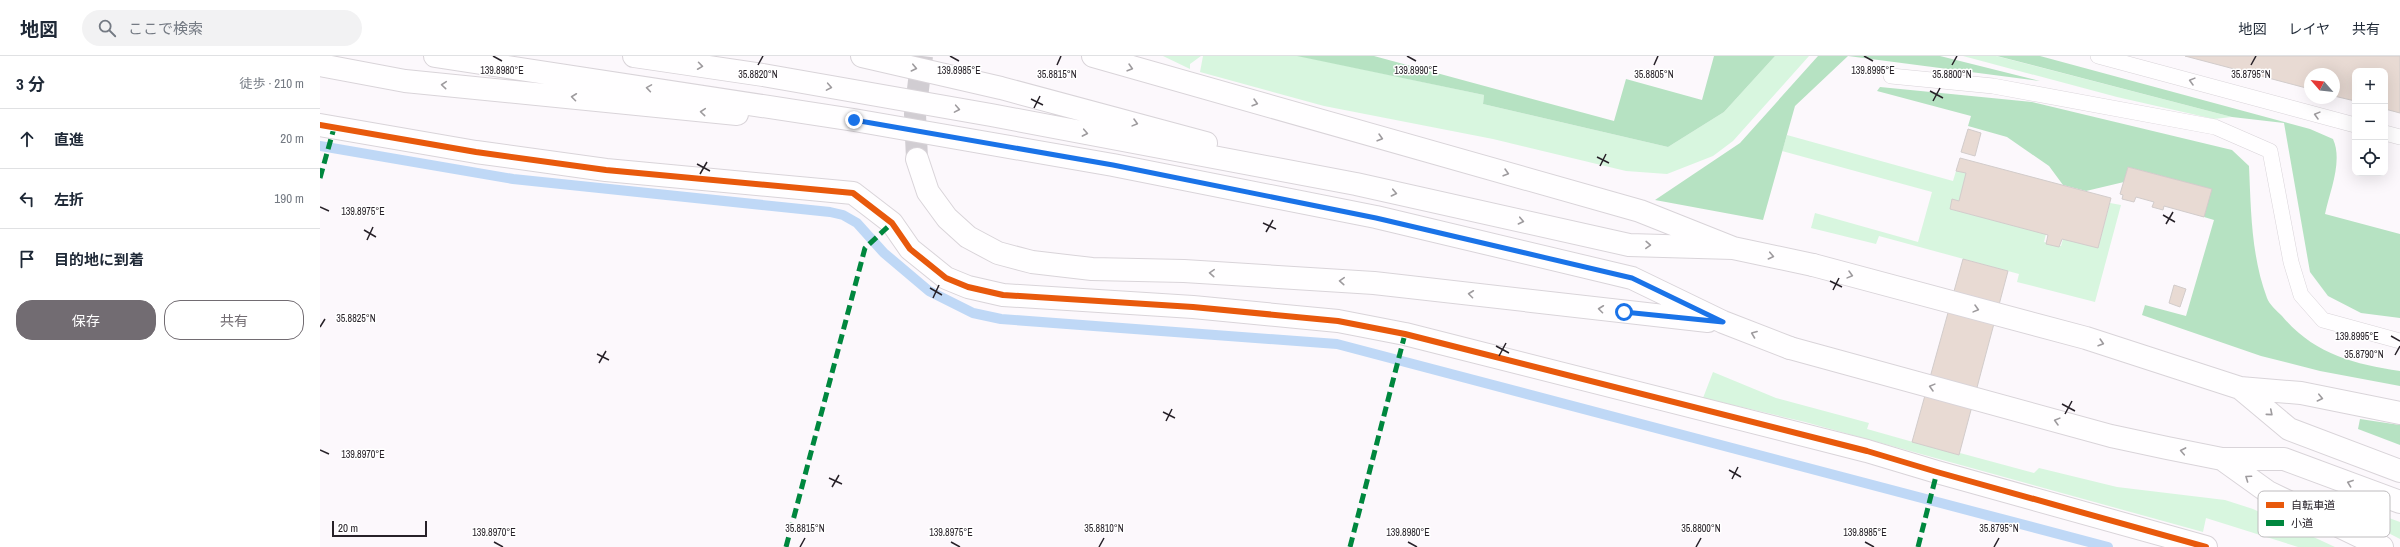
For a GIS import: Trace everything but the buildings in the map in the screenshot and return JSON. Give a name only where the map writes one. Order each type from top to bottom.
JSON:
[{"type":"main road","points":[[435,56],[854,120],[1113,165],[1391,221],[1632,278],[1723,322],[1790,348],[2111,436],[2222,459],[2284,459],[2370,491]]},
{"type":"main road","points":[[634,56],[763,75],[983,114],[1356,184],[1629,244],[1733,248]]},
{"type":"main road","points":[[862,56],[1115,118],[1356,184]]},
{"type":"main road","points":[[1093,56],[1640,211],[1733,248],[1813,265],[2086,338],[2240,388],[2301,393],[2400,413]]},
{"type":"main road","points":[[320,65],[405,81],[706,113],[854,120]]},
{"type":"main road","points":[[320,125],[476,152],[606,170],[853,193],[892,223],[910,249],[926,264],[946,278],[968,287],[1004,295],[1193,307],[1338,320],[1405,334],[1867,451],[2206,547]]},
{"type":"main road","points":[[917,160],[928,192],[947,218],[968,237],[998,253],[1032,262],[1092,269],[1184,271],[1374,283],[1723,322]]},
{"type":"main road","points":[[2240,388],[2289,429],[2400,471]]},
{"type":"main road","points":[[2222,459],[2267,491]]},
{"type":"main road","points":[[2390,498],[2400,502]]},
{"type":"main road","points":[[2361,537],[2382,547]]},
{"type":"lane","points":[[2098,56],[2352,124]]},
{"type":"lane","points":[[1891,76],[1993,86],[2215,127],[2270,151],[2291,262],[2302,295],[2324,320],[2400,341]]},
{"type":"lane","points":[[2388,134],[2400,137]]},
{"type":"green space","points":[[1163,56],[1201,56],[1190,64],[1190,69]]},
{"type":"green space","points":[[1203,56],[1300,56],[1484,95],[1483,104],[1668,147],[1724,112],[1775,56],[1809,56],[1733,141],[1713,156],[1667,174],[1626,171],[1493,139],[1324,106],[1200,72]]},
{"type":"green space","points":[[1297,56],[1374,56],[1614,121],[1626,79],[1702,100],[1714,56],[1775,56],[1724,112],[1668,147],[1483,104],[1484,95]]},
{"type":"green space","points":[[1818,56],[1848,56],[1795,106],[1763,220],[1655,200],[1740,143]]},
{"type":"green space","points":[[1848,56],[1940,56],[2040,81]]},
{"type":"green space","points":[[1963,56],[1996,56],[2232,117],[2214,119],[2117,97]]},
{"type":"green space","points":[[1997,56],[2040,56],[2310,129],[2333,139],[2337,157],[2335,176],[2325,214],[2400,234],[2400,318],[2361,313],[2328,296],[2310,272],[2284,123],[2232,117]]},
{"type":"green space","points":[[1880,87],[2032,102],[2232,150],[2249,166],[2251,216],[2255,249],[2262,282],[2269,303],[2294,329],[2307,340],[2321,348],[2350,361],[2400,371],[2400,386],[2320,371],[2261,356],[2142,315],[2145,305],[2186,316],[2214,220],[2204,217],[2211,189],[2128,167],[2124,182],[2086,191],[2063,185],[2049,166],[2007,137],[1968,126],[1971,116],[1877,91]]},
{"type":"green space","points":[[1787,135],[1953,181],[1956,171],[1966,173],[1959,201],[1952,199],[1950,209],[2046,234],[2044,242],[2061,246],[2063,239],[2098,248],[2110,203],[2121,205],[2095,302],[2017,282],[2019,274],[1879,236],[1876,244],[1811,228],[1815,213],[1918,242],[1932,192],[1782,151]]},
{"type":"green space","points":[[1713,372],[1776,398],[1869,423],[1867,429],[1959,455],[1960,453],[2034,473],[2039,468],[2117,487],[2225,500],[2258,511],[2258,534],[2206,518],[2203,532],[1805,422],[1703,398]]},
{"type":"green space","points":[[2360,419],[2400,425],[2400,445],[2358,429]]},
{"type":"green space","points":[[2390,518],[2400,522],[2400,539],[2390,534]]},
{"type":"green space","points":[[2266,537],[2313,537],[2335,547],[2298,547]]},
{"type":"waterway","points":[[320,146],[513,179],[830,212],[843,215],[857,223],[884,253],[929,291],[973,313],[1001,319],[1337,344],[2108,547]]},
{"type":"tunnel","points":[[917,159],[915,114],[922,56]]},
{"type":"marked path","points":[[320,178],[334,128]]},
{"type":"marked path","points":[[786,547],[865,248],[892,223]]},
{"type":"marked path","points":[[1350,547],[1405,334]]},
{"type":"marked path","points":[[1918,547],[1937,472]]},
{"type":"cycle path","points":[[320,125],[476,152],[606,170],[853,193],[892,223],[910,249],[946,278],[968,287],[1003,295],[1193,307],[1338,321],[1405,334],[1867,451],[2206,547]]},
{"type":"route","points":[[854,120],[1113,165],[1376,218],[1632,278],[1723,322],[1624,312]]}]
